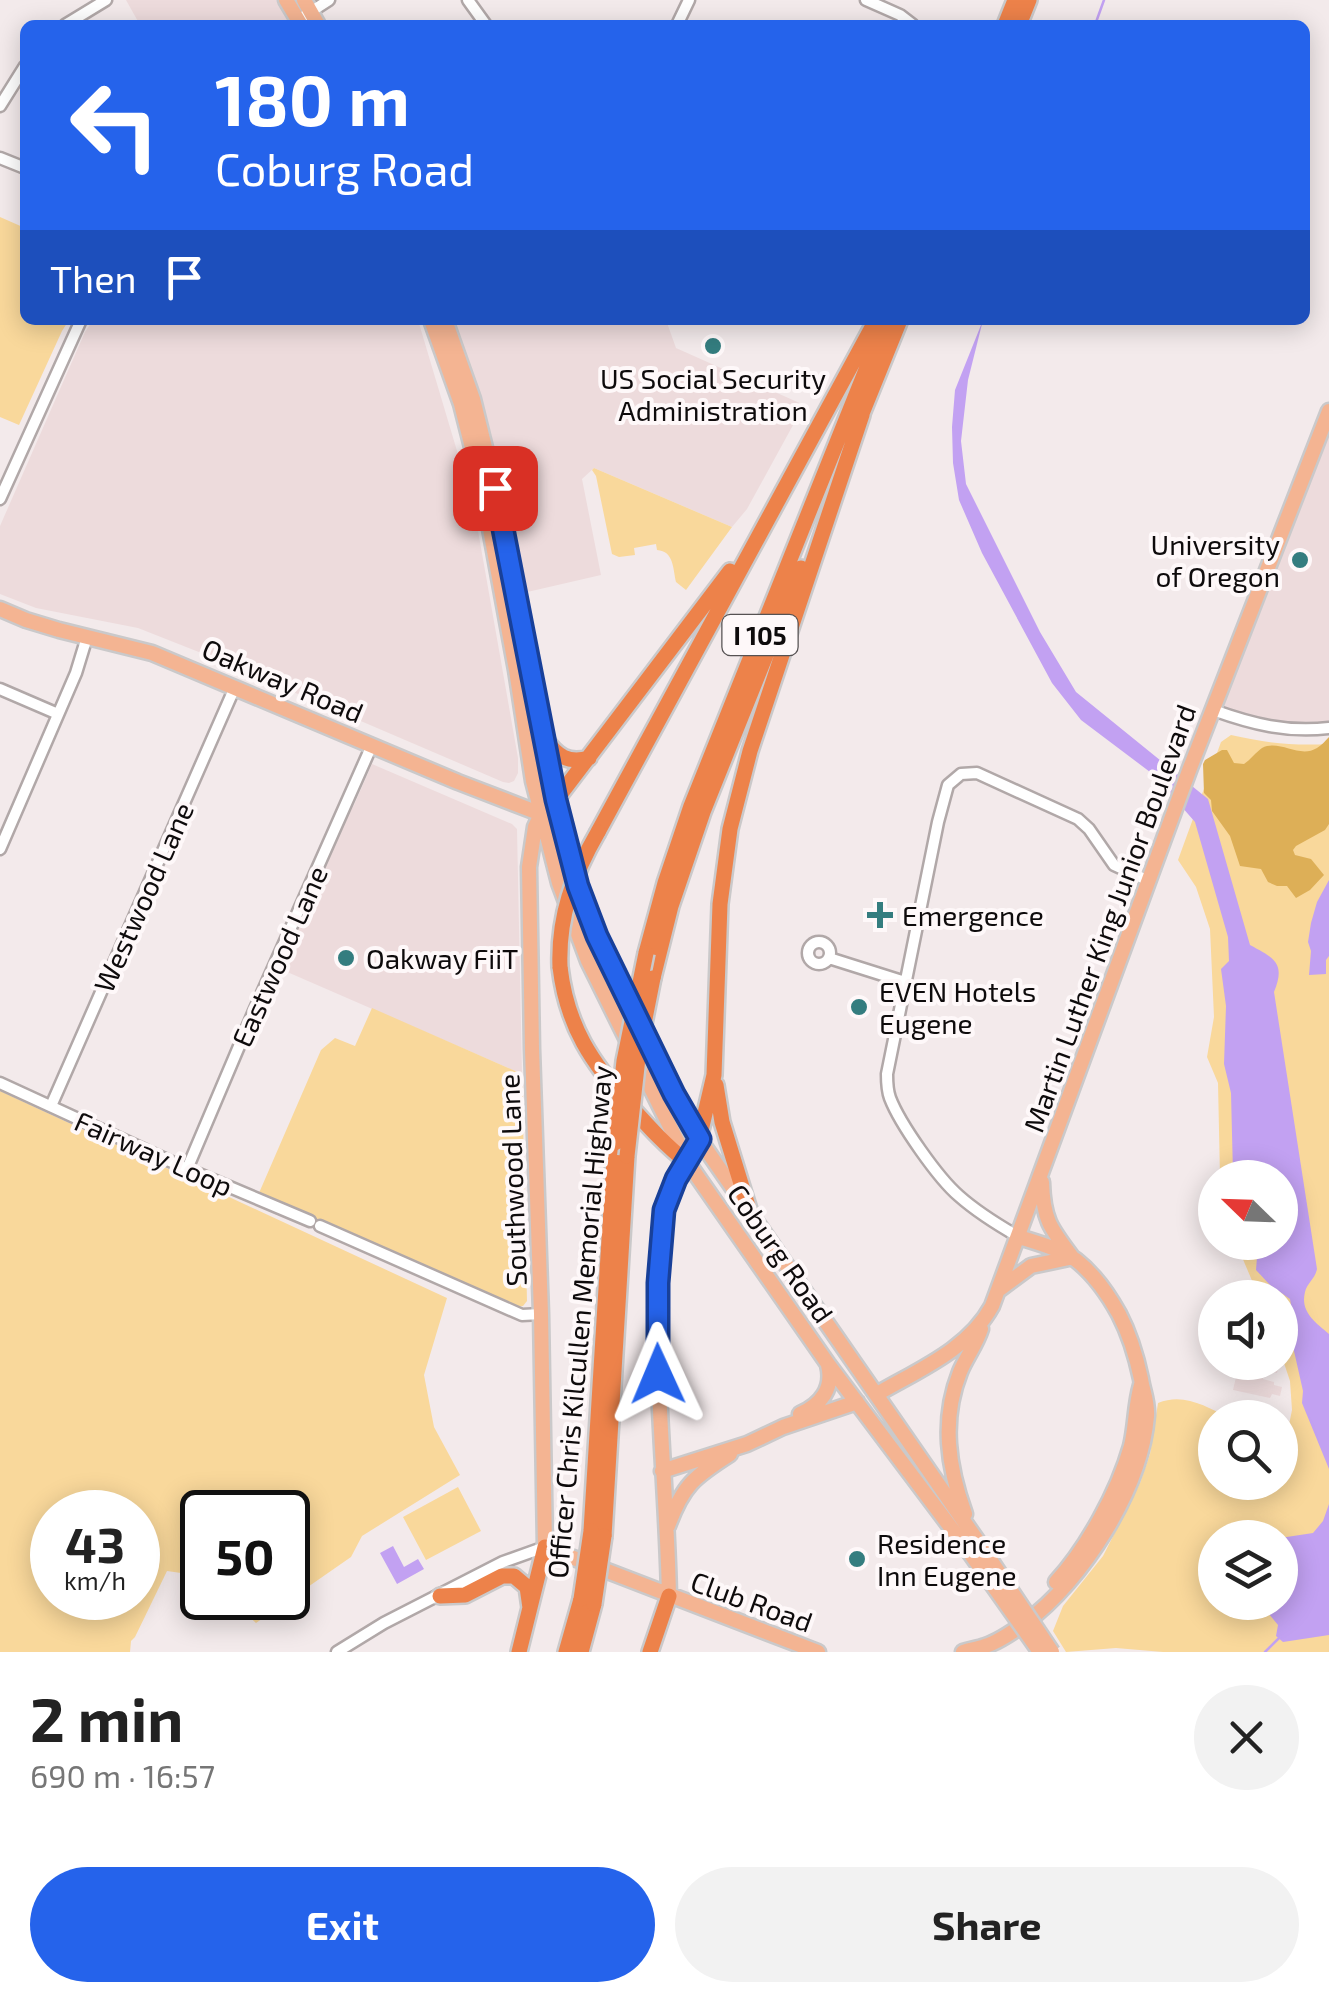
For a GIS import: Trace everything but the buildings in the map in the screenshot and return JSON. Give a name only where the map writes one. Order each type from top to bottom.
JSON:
[{"type":"highway","points":[[715,1099],[688,1163],[663,1143],[603,1075],[584,1047],[563,993],[561,927],[568,894],[598,832],[873,325]]},
{"type":"highway","name":"Officer Chris Kilcullen Memorial Highway","points":[[597,1534],[596,1470],[614,1143],[624,1061],[646,953],[665,882],[692,806],[884,325]]},
{"type":"highway","name":"Officer Chris Kilcullen Memorial Highway","points":[[580,1652],[597,1534],[626,1156],[636,1066],[653,978],[671,906],[703,812],[898,325]]},
{"type":"highway","points":[[751,1216],[715,1099],[720,904],[730,829],[750,751],[862,415]]},
{"type":"highway","points":[[556,800],[760,532]]},
{"type":"highway","points":[[546,739],[560,757],[589,758]]},
{"type":"highway","points":[[519,1652],[545,1547]]},
{"type":"highway","points":[[440,1596],[466,1595],[502,1576],[514,1576],[527,1587],[530,1608]]},
{"type":"highway","points":[[650,1652],[669,1596]]},
{"type":"highway","name":"Officer Chris Kilcullen Memorial Highway","points":[[566,1652],[588,1602]]},
{"type":"main road","points":[[286,0],[306,16]]},
{"type":"main road","name":"Coburg Road","points":[[433,325],[489,490],[546,739],[556,800],[578,886],[597,936],[700,1139],[937,1485],[970,1527],[976,1550],[1040,1652]]},
{"type":"main road","name":"Coburg Road","points":[[447,325],[473,400],[533,781],[558,883],[582,946],[688,1163],[828,1364],[1052,1652]]},
{"type":"main road","name":"Martin Luther King Junior Boulevard","points":[[877,1394],[947,1353],[982,1323],[999,1290],[1190,768],[1329,411]]},
{"type":"main road","name":"Oakway Road","points":[[0,609],[26,620],[152,652],[541,814]]},
{"type":"main road","points":[[541,814],[556,800]]},
{"type":"main road","name":"Southwood Lane","points":[[541,814],[529,867],[545,1547]]},
{"type":"main road","points":[[669,1596],[656,1342],[660,1230],[668,1196],[688,1163]]},
{"type":"main road","points":[[969,1650],[985,1646],[1021,1626],[1071,1579],[1098,1542],[1123,1496],[1147,1416],[1138,1361],[1125,1326],[1096,1280],[1072,1258],[1046,1220],[1041,1174]]},
{"type":"main road","points":[[1019,1237],[1072,1258]]},
{"type":"main road","points":[[999,1290],[1031,1266],[1072,1258]]},
{"type":"main road","points":[[970,1527],[954,1482],[948,1439],[959,1374],[982,1323]]},
{"type":"main road","points":[[782,1427],[810,1409],[828,1390],[828,1364]]},
{"type":"main road","points":[[876,1428],[872,1410],[877,1394]]},
{"type":"main road","points":[[666,1532],[679,1497],[691,1481],[747,1444],[782,1427],[857,1402]]},
{"type":"main road","points":[[662,1471],[747,1444]]},
{"type":"main road","name":"Club Road","points":[[545,1547],[818,1652]]},
{"type":"street","points":[[80,20],[106,0]]},
{"type":"street","points":[[306,16],[329,0]]},
{"type":"street","points":[[866,0],[906,20]]},
{"type":"street","points":[[0,106],[20,74]]},
{"type":"street","points":[[0,499],[78,325]]},
{"type":"street","points":[[0,849],[76,673],[87,637]]},
{"type":"street","name":"Westwood Lane","points":[[52,1106],[234,687]]},
{"type":"street","points":[[0,689],[58,714]]},
{"type":"street","points":[[1213,710],[1281,730],[1329,728]]},
{"type":"street","name":"Eastwood Lane","points":[[187,1169],[372,745]]},
{"type":"street","points":[[1019,1237],[948,1185],[892,1103],[887,1088],[905,982],[950,782],[960,774],[976,773],[1078,819],[1114,866],[1148,881]]},
{"type":"street","points":[[829,958],[905,982]]},
{"type":"street","name":"Fairway Loop","points":[[0,1083],[522,1315],[542,1314]]},
{"type":"street","points":[[337,1652],[384,1623],[503,1562],[545,1547]]},
{"type":"shaded area","points":[[126,0],[283,0],[295,20],[137,20]]},
{"type":"shaded area","points":[[0,217],[20,226],[20,325],[66,325],[19,425],[0,417]]},
{"type":"shaded area","points":[[90,325],[419,325],[474,508],[518,758],[514,781],[503,782],[138,628],[36,608],[0,594],[0,526]]},
{"type":"shaded area","points":[[452,325],[668,325],[676,348],[804,405],[747,509],[732,527],[594,468],[582,479],[601,575],[523,593],[490,438]]},
{"type":"shaded area","points":[[982,325],[968,380],[961,441],[966,484],[1040,632],[1076,692],[1208,799],[1250,945],[1276,962],[1279,974],[1274,992],[1317,1269],[1304,1299],[1310,1316],[1329,1334],[1329,1469],[1302,1403],[1298,1280],[1265,1280],[1256,1270],[1257,1260],[1298,1260],[1298,1160],[1233,1160],[1221,969],[1229,961],[1228,937],[1195,822],[1154,775],[1081,720],[1052,683],[982,553],[959,500],[952,427],[955,390]]},
{"type":"shaded area","name":"University of Oregon","points":[[1329,411],[1329,728],[1281,730],[1213,710]]},
{"type":"shaded area","points":[[594,468],[732,527],[686,590],[676,582],[670,557],[657,550],[656,544],[634,548],[635,555],[612,554]]},
{"type":"shaded area","points":[[1231,735],[1280,743],[1329,744],[1329,1652],[1163,1652],[1116,1648],[1066,1652],[1053,1631],[1063,1606],[1103,1556],[1140,1483],[1150,1454],[1158,1403],[1177,1399],[1198,1404],[1198,1500],[1298,1500],[1298,1400],[1291,1400],[1290,1380],[1298,1380],[1298,1280],[1252,1280],[1243,1260],[1298,1260],[1298,1160],[1220,1160],[1218,1083],[1207,1057],[1214,1017],[1210,929],[1196,887],[1178,860],[1221,742]]},
{"type":"shaded area","points":[[1329,737],[1329,824],[1293,850],[1295,855],[1311,859],[1324,875],[1296,898],[1287,886],[1268,882],[1261,869],[1240,866],[1230,836],[1204,793],[1203,764],[1222,750],[1227,750],[1234,763],[1244,764],[1269,746],[1310,751]]},
{"type":"shaded area","points":[[372,764],[517,829],[522,1074],[278,968]]},
{"type":"shaded area","points":[[1329,880],[1326,974],[1309,975],[1311,923]]},
{"type":"shaded area","points":[[372,1008],[522,1074],[527,1301],[523,1306],[515,1307],[259,1193],[321,1050],[335,1038],[355,1046]]},
{"type":"shaded area","points":[[0,1091],[447,1298],[424,1375],[434,1427],[460,1475],[362,1536],[351,1557],[310,1585],[310,1490],[180,1490],[180,1573],[167,1571],[160,1585],[160,1490],[30,1490],[30,1620],[143,1620],[131,1641],[130,1652],[0,1652]]},
{"type":"shaded area","points":[[1235,1380],[1267,1380],[1282,1387],[1280,1396],[1272,1394],[1270,1398],[1233,1390]]},
{"type":"shaded area","points":[[458,1487],[481,1531],[426,1560],[403,1517]]},
{"type":"shaded area","points":[[1329,1504],[1329,1635],[1283,1642],[1276,1636],[1278,1625],[1274,1620],[1298,1620],[1298,1535],[1313,1533]]},
{"type":"shaded area","points":[[393,1546],[404,1567],[418,1559],[424,1569],[397,1584],[380,1553]]},
{"type":"waterway","points":[[1097,20],[1104,0]]},
{"type":"waterway","points":[[1265,1652],[1281,1636]]},
{"type":"place","name":"US Social Security Administration","points":[[713,346]]},
{"type":"place","name":"University of Oregon","points":[[1300,560]]},
{"type":"place","name":"Emergence","points":[[880,915]]},
{"type":"place","name":"Oakway FiiT","points":[[346,958]]},
{"type":"place","name":"EVEN Hotels Eugene","points":[[859,1007]]},
{"type":"place","name":"Residence Inn Eugene","points":[[857,1559]]},
{"type":"route","points":[[495,488],[556,800],[578,886],[597,936],[700,1139],[668,1196],[660,1230],[658,1374]]}]
